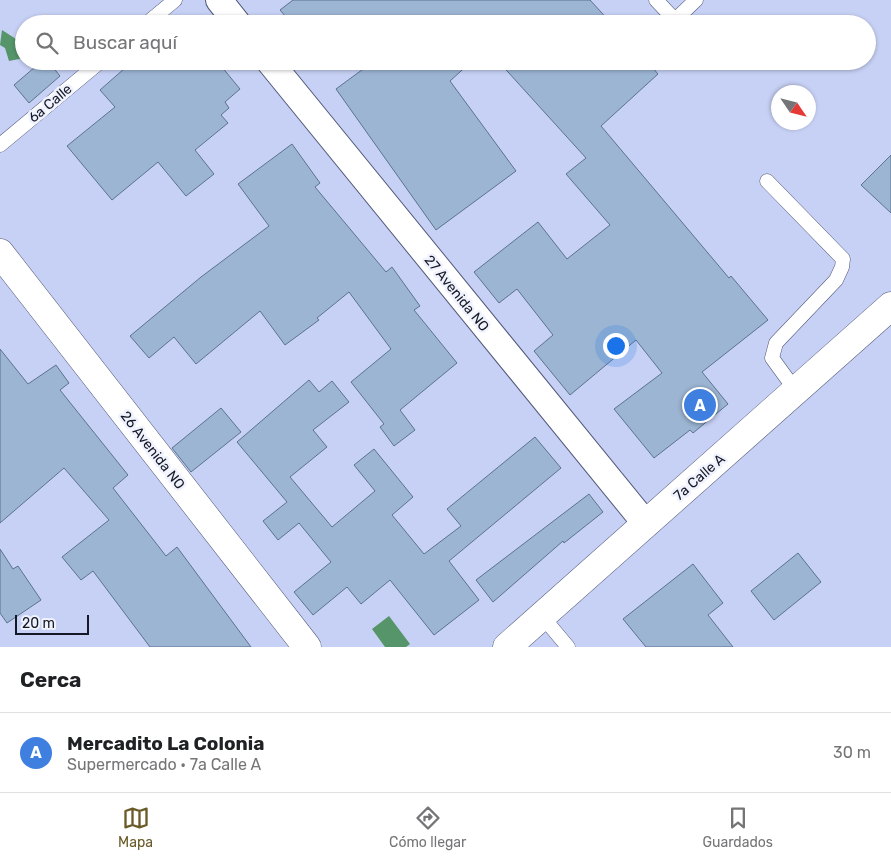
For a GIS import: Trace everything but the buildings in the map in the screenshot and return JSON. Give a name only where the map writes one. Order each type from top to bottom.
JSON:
[{"type":"street","points":[[219,0],[231,15]]},
{"type":"street","name":"27 Avenida NO","points":[[276,70],[646,524]]},
{"type":"street","name":"26 Avenida NO","points":[[0,253],[307,647]]},
{"type":"street","name":"7a Calle A","points":[[507,647],[891,306]]},
{"type":"lane","points":[[157,15],[175,0]]},
{"type":"lane","points":[[656,0],[670,15]]},
{"type":"lane","points":[[680,15],[696,0]]},
{"type":"lane","name":"6a Calle","points":[[0,145],[90,70]]},
{"type":"lane","points":[[767,181],[843,258],[842,267],[836,280],[776,344],[772,358],[796,391]]},
{"type":"lane","points":[[542,616],[568,647]]},
{"type":"shaded area","points":[[2,30],[15,38],[15,60],[9,61],[5,48],[0,45]]},
{"type":"shaded area","points":[[389,616],[410,644],[406,647],[385,647],[372,629]]},
{"type":"place","name":"Mercadito La Colonia","points":[[700,405]]}]
